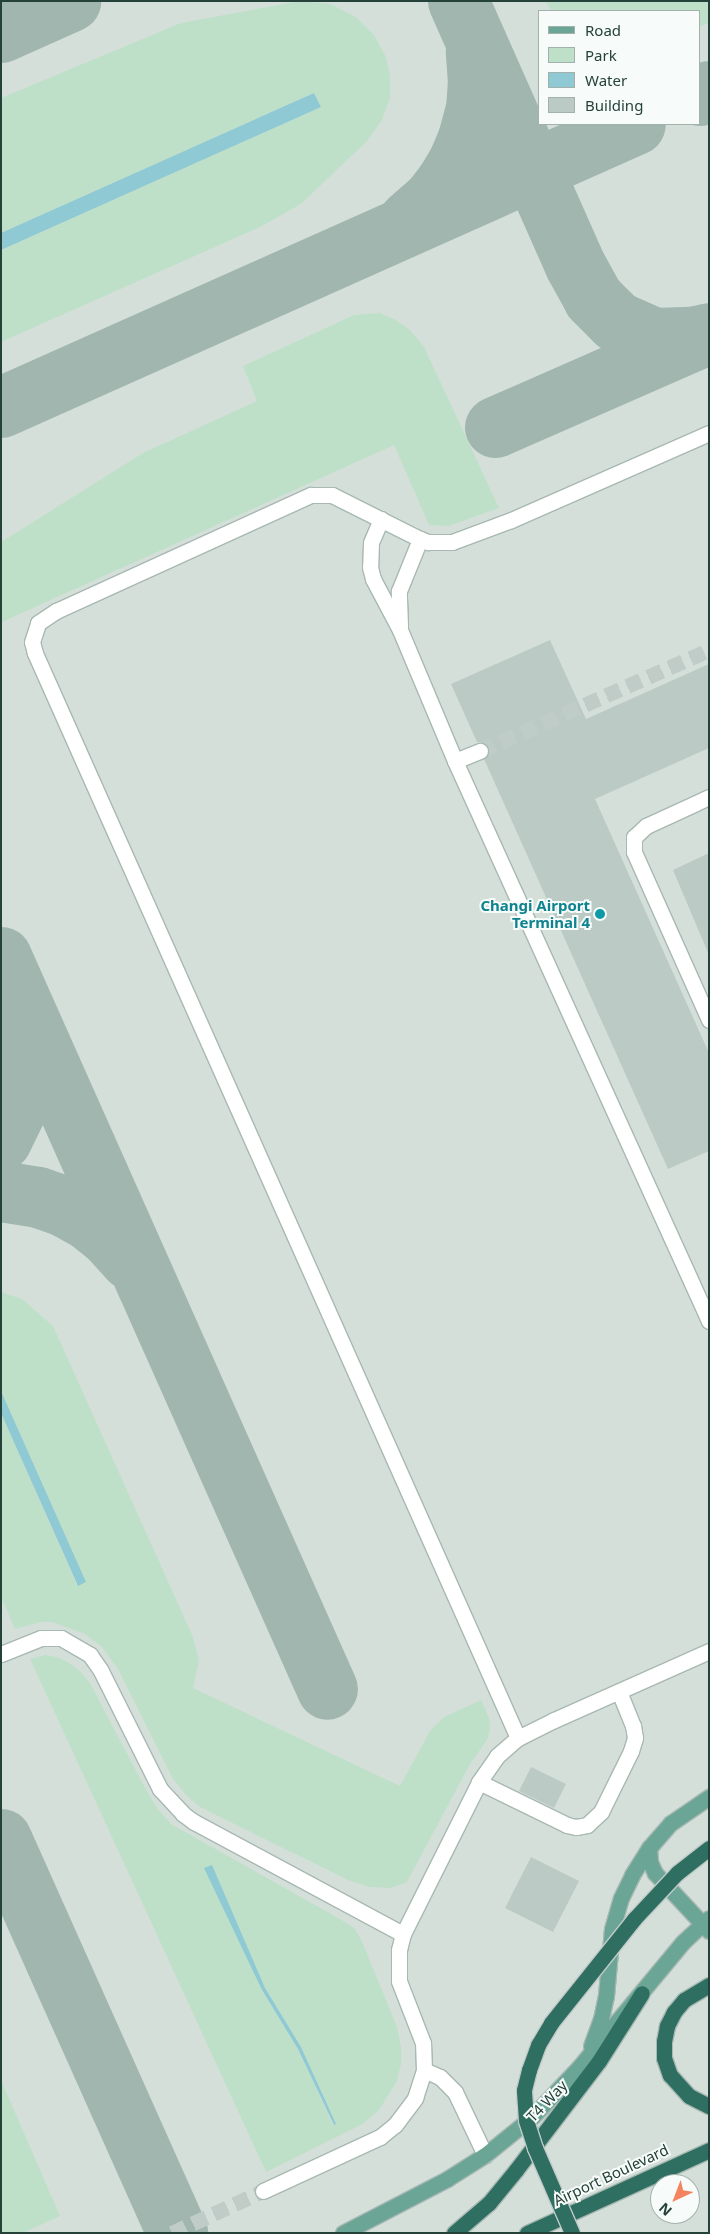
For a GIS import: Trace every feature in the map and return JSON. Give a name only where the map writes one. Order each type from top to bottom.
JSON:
[{"type":"highway","points":[[572,2233],[535,2148],[526,2120],[524,2090],[529,2070],[538,2045],[551,2023],[634,1919],[677,1873],[709,1848]]},
{"type":"highway","points":[[709,1985],[684,2000],[674,2012],[667,2026],[664,2042],[664,2058],[670,2075],[689,2096],[709,2106]]},
{"type":"highway","points":[[454,2233],[489,2204],[516,2170],[599,2060],[642,1993]]},
{"type":"highway","name":"Airport Boulevard","points":[[527,2233],[709,2150]]},
{"type":"main road","points":[[580,2066],[592,2044],[602,2019],[612,1929],[621,1898],[632,1874],[649,1848],[671,1823],[709,1797]]},
{"type":"main road","points":[[649,1848],[650,1862],[655,1873],[706,1924]]},
{"type":"main road","name":"T4 Way","points":[[343,2233],[447,2178],[485,2154],[532,2117],[580,2066],[642,1993],[677,1948],[706,1924]]},
{"type":"lane","points":[[518,1738],[39,662],[32,642],[38,624],[56,611],[311,495],[332,495],[420,539],[441,543],[471,537],[709,432]]},
{"type":"lane","points":[[381,518],[370,543],[370,567],[379,594],[400,630],[455,761],[702,1290],[709,1321]]},
{"type":"lane","points":[[400,630],[399,591],[420,539]]},
{"type":"lane","points":[[455,761],[480,751]]},
{"type":"lane","points":[[709,797],[646,826],[634,837],[634,852],[709,1020]]},
{"type":"lane","points":[[1,1654],[41,1638],[60,1638],[90,1654],[101,1671],[160,1789],[182,1814],[403,1934]]},
{"type":"lane","points":[[263,2191],[380,2137],[395,2125],[416,2098],[424,2070],[423,2043],[399,1981],[398,1967],[403,1934],[479,1782],[497,1756],[518,1738],[554,1720],[709,1651]]},
{"type":"lane","points":[[479,1782],[567,1826],[576,1827],[587,1824],[601,1812],[631,1751],[635,1738],[634,1726],[619,1692]]},
{"type":"lane","points":[[424,2070],[440,2077],[455,2092],[485,2154]]},
{"type":"shaded area","points":[[1,1],[709,1],[709,2233],[1,2233]]},
{"type":"green space","points":[[300,1],[330,4],[356,17],[374,35],[386,57],[390,76],[390,98],[382,120],[367,141],[301,204],[260,227],[1,342],[1,250],[321,107],[314,93],[1,233],[1,98],[181,23]]},
{"type":"green space","points":[[545,1],[709,1],[709,23],[700,27],[700,10],[551,10]]},
{"type":"green space","points":[[380,313],[396,320],[411,331],[424,347],[499,508],[449,526],[429,525],[394,445],[2,622],[1,542],[143,453],[257,401],[243,366],[354,315]]},
{"type":"green space","points":[[1,1292],[22,1299],[53,1326],[193,1637],[199,1661],[193,1688],[400,1786],[430,1731],[444,1717],[481,1700],[489,1718],[490,1730],[487,1740],[470,1764],[407,1882],[391,1888],[370,1887],[348,1880],[200,1807],[187,1796],[173,1779],[118,1669],[102,1647],[85,1634],[52,1622],[41,1622],[15,1629],[1,1596],[1,1413],[77,1585],[86,1582],[1,1391]]},
{"type":"green space","points":[[45,1655],[57,1657],[68,1662],[81,1672],[90,1683],[157,1808],[171,1824],[354,1928],[361,1939],[397,2027],[401,2047],[401,2064],[397,2081],[379,2110],[363,2124],[266,2172],[30,1659]],"holes":[[[205,1868],[265,1988],[301,2047],[336,2124],[333,2125],[298,2049],[262,1990]]]},
{"type":"green space","points":[[1,2080],[60,2216],[23,2233],[1,2233]]},
{"type":"water","points":[[314,93],[321,107],[1,250],[1,233]]},
{"type":"water","points":[[1,1391],[86,1582],[78,1586],[1,1413]]},
{"type":"water","points":[[212,1865],[265,1988],[301,2047],[336,2124],[334,2125],[298,2049],[262,1990],[204,1868]]},
{"type":"building","name":"Changi Airport Terminal 4","points":[[550,640],[586,719],[709,664],[709,748],[595,799],[709,1053],[709,1151],[668,1169],[484,759],[489,753],[488,747],[482,742],[477,742],[451,684]]},
{"type":"building","points":[[709,853],[709,955],[673,870]]},
{"type":"building","points":[[531,1767],[566,1784],[554,1808],[519,1791]]},
{"type":"building","points":[[531,1857],[579,1881],[553,1932],[505,1908]]},
{"type":"taxiway","points":[[1,32],[70,1]]},
{"type":"taxiway","points":[[458,1],[575,265],[593,298],[616,321],[654,338],[692,337],[709,333]]},
{"type":"taxiway","points":[[409,220],[432,200],[446,182],[458,162],[468,138],[476,109],[478,83],[476,51]]},
{"type":"taxiway","points":[[700,95],[709,91]]},
{"type":"taxiway","points":[[1,407],[633,125]]},
{"type":"taxiway","points":[[495,427],[700,337]]},
{"type":"taxiway","points":[[1,957],[327,1689]]},
{"type":"taxiway","points":[[1,1140],[18,1105],[24,1077],[27,1048],[24,1019]]},
{"type":"taxiway","points":[[1,1191],[38,1197],[64,1206],[89,1220],[109,1236],[130,1259]]},
{"type":"taxiway","points":[[1,1839],[177,2233]]},
{"type":"tunnel","points":[[480,751],[709,650]]},
{"type":"tunnel","points":[[172,2233],[263,2191]]},
{"type":"place","name":"Changi Airport Terminal 4","points":[[600,914]]}]
